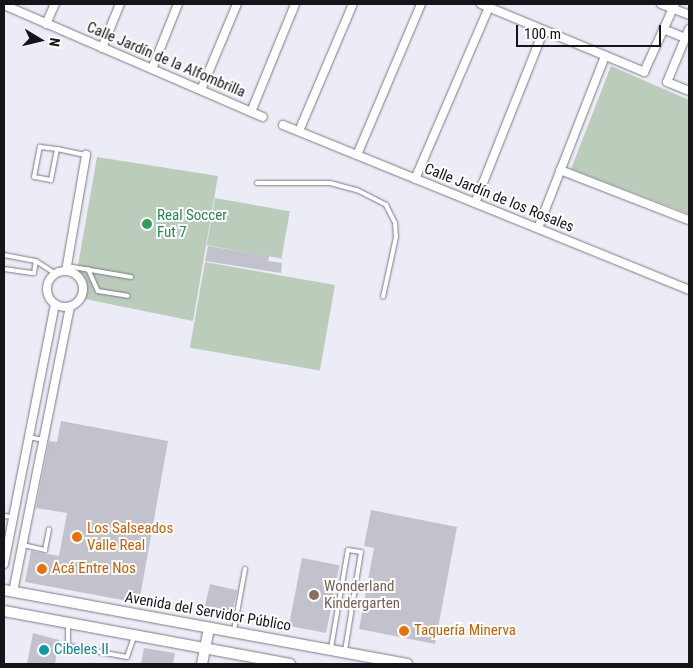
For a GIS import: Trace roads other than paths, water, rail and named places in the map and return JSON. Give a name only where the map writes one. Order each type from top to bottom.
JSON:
[{"type":"street","points":[[46,24],[55,4]]},
{"type":"street","points":[[102,48],[120,4]]},
{"type":"street","points":[[152,69],[178,4]]},
{"type":"street","points":[[201,90],[237,4]]},
{"type":"street","points":[[251,112],[295,4]]},
{"type":"street","points":[[283,125],[299,131],[353,4]]},
{"type":"street","points":[[357,155],[421,4]]},
{"type":"street","points":[[480,4],[644,72],[674,6]]},
{"type":"street","points":[[661,4],[674,6],[689,15]]},
{"type":"street","name":"Calle Jardín de la Alfombrilla","points":[[4,5],[263,117]]},
{"type":"street","points":[[415,179],[489,8]]},
{"type":"street","points":[[689,29],[667,82],[689,91]]},
{"type":"street","points":[[474,203],[544,30]]},
{"type":"street","points":[[663,30],[685,38]]},
{"type":"street","points":[[538,228],[606,56]]},
{"type":"street","name":"Calle Jardín de los Rosales","points":[[299,131],[689,290]]},
{"type":"street","points":[[4,564],[55,304],[47,292],[49,281],[66,268],[86,155]]},
{"type":"street","points":[[560,170],[689,220]]},
{"type":"street","points":[[55,304],[70,307],[79,302],[83,287],[76,274],[66,268]]},
{"type":"street","points":[[9,591],[22,545],[70,307]]},
{"type":"street","name":"Avenida del Servidor Público","points":[[9,591],[407,664]]},
{"type":"street","points":[[4,611],[290,664]]},
{"type":"street","points":[[202,664],[209,628]]},
{"type":"lane","points":[[57,149],[51,180],[34,177],[40,146],[57,149],[86,155]]},
{"type":"lane","points":[[257,183],[330,183],[357,190],[386,205],[395,223],[396,237],[383,297]]},
{"type":"lane","points":[[4,255],[36,261],[56,274]]},
{"type":"lane","points":[[4,269],[34,273],[36,261]]},
{"type":"lane","points":[[66,268],[88,269],[131,277]]},
{"type":"lane","points":[[88,269],[98,290],[128,296]]},
{"type":"lane","points":[[29,437],[43,440]]},
{"type":"lane","points":[[4,516],[13,517]]},
{"type":"lane","points":[[22,545],[45,550],[49,529]]},
{"type":"lane","points":[[330,650],[348,550],[361,552],[345,653]]},
{"type":"lane","points":[[234,632],[245,569]]},
{"type":"lane","points":[[68,623],[68,646],[127,657],[135,635]]},
{"type":"place","name":"Real Soccer Fut 7","points":[[147,224]]},
{"type":"place","name":"Los Salseados Valle Real","points":[[77,537]]},
{"type":"place","name":"Acá Entre Nos","points":[[42,569]]},
{"type":"place","name":"Wonderland Kindergarten","points":[[314,595]]},
{"type":"place","name":"Taquería Minerva","points":[[404,631]]},
{"type":"place","name":"Cibeles II","points":[[44,650]]}]
